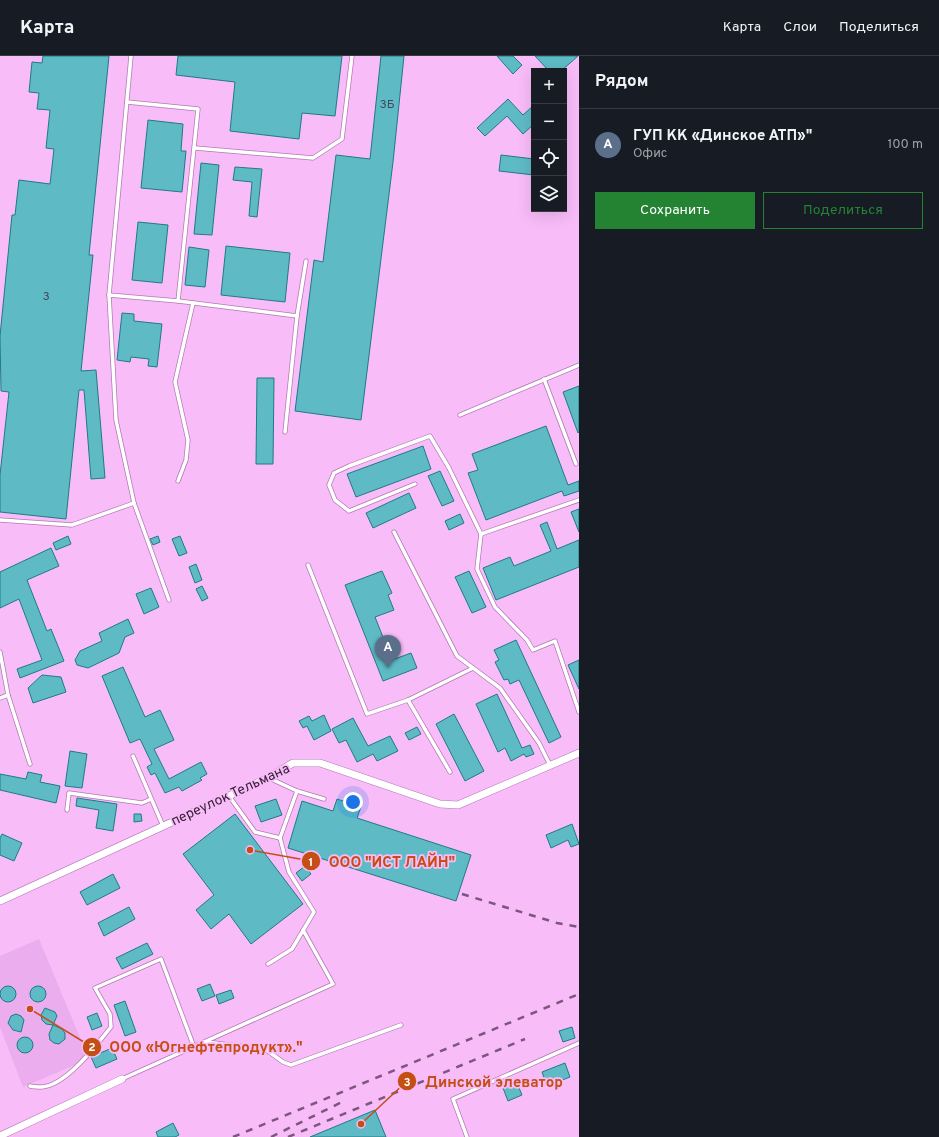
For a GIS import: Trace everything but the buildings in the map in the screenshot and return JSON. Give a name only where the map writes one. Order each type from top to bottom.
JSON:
[{"type":"street","name":"переулок Тельмана","points":[[0,901],[268,778],[293,763],[320,763],[440,804],[458,805],[579,752]]},
{"type":"street","points":[[0,1136],[122,1079]]},
{"type":"lane","points":[[131,56],[109,295],[116,420],[134,503],[168,600]]},
{"type":"lane","points":[[195,148],[313,158],[342,140],[352,56]]},
{"type":"lane","points":[[127,102],[198,109],[178,301]]},
{"type":"lane","points":[[285,432],[296,316],[306,261]]},
{"type":"lane","points":[[109,295],[178,301],[296,316]]},
{"type":"lane","points":[[178,482],[186,460],[188,440],[175,382],[193,303]]},
{"type":"lane","points":[[460,415],[579,365]]},
{"type":"lane","points":[[544,379],[576,464]]},
{"type":"lane","points":[[415,484],[349,511],[335,500],[329,485],[334,473],[430,436],[449,468],[481,534],[477,569],[495,607],[527,640],[533,650],[555,641],[579,712]]},
{"type":"lane","points":[[481,534],[579,500]]},
{"type":"lane","points":[[0,520],[72,524],[134,503]]},
{"type":"lane","points":[[394,532],[457,656],[500,688],[539,743],[550,765]]},
{"type":"lane","points":[[308,565],[367,714],[408,700],[474,668]]},
{"type":"lane","points":[[0,652],[8,695],[30,764]]},
{"type":"lane","points":[[0,698],[8,695]]},
{"type":"lane","points":[[408,700],[450,772]]},
{"type":"lane","points":[[133,756],[163,826]]},
{"type":"lane","points":[[268,778],[297,791],[324,799]]},
{"type":"lane","points":[[268,964],[292,949],[314,912],[289,872],[280,838],[297,791]]},
{"type":"lane","points":[[67,810],[69,793],[142,802],[151,798]]},
{"type":"lane","points":[[229,796],[255,832],[280,838]]},
{"type":"lane","points":[[122,1079],[333,984],[303,930]]},
{"type":"lane","points":[[30,1086],[43,1087],[58,1081],[82,1060],[111,1027],[110,1014],[95,988],[160,959],[194,1047]]},
{"type":"lane","points":[[206,1042],[265,1049],[283,1062],[291,1065],[401,1025]]},
{"type":"lane","points":[[467,1137],[453,1099],[579,1043]]},
{"type":"shaded area","points":[[39,939],[89,1059],[23,1087],[0,1027],[0,956]]},
{"type":"railway","points":[[462,894],[557,923],[579,927]]},
{"type":"railway","points":[[233,1137],[579,994]]},
{"type":"railway","points":[[288,1137],[525,1039]]},
{"type":"railway","points":[[271,1137],[344,1101]]},
{"type":"place","name":"ГУП КК «Динское АТП»\"","points":[[388,668]]},
{"type":"place","name":"ООО \"ИСТ ЛАЙН\"","points":[[250,850]]},
{"type":"place","name":"ООО «Югнефтепродукт».\"","points":[[30,1009]]},
{"type":"place","name":"Динской элеватор","points":[[361,1124]]}]
